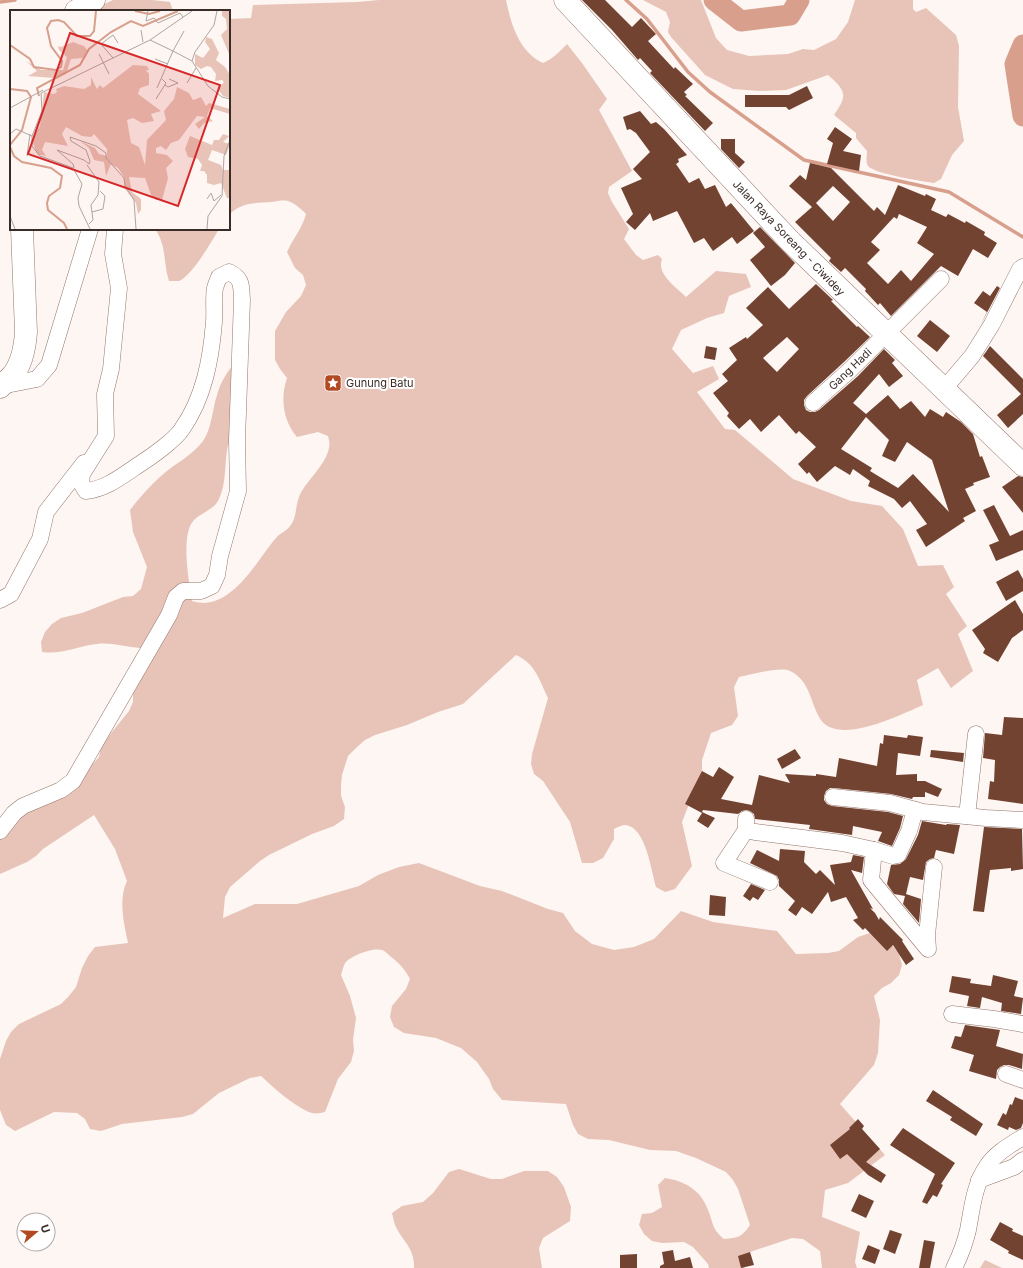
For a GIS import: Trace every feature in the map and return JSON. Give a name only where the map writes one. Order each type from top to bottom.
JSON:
[{"type":"highway","points":[[78,10],[94,0]]},
{"type":"highway","name":"Jalan Raya Soreang - Ciwidey","points":[[565,0],[790,241],[885,334],[1023,465]]},
{"type":"highway","points":[[0,386],[12,376],[21,362],[25,346],[26,332],[22,230]]},
{"type":"street","points":[[0,386],[37,379],[49,365],[90,230]]},
{"type":"street","points":[[0,831],[14,813],[23,806],[61,790],[73,781],[169,615],[176,598],[183,591],[201,591],[212,586],[217,575],[220,556],[238,491],[242,300],[241,284],[237,276],[229,272],[219,276],[215,288],[214,321],[210,355],[204,384],[191,414],[181,430],[153,455],[108,486],[96,490],[86,491],[81,483],[82,474],[106,436],[105,394],[111,370],[119,288],[112,254],[115,230]]},
{"type":"street","points":[[944,390],[976,350],[1023,267]]},
{"type":"street","name":"Gang Hadi","points":[[813,404],[851,369],[941,279]]},
{"type":"street","points":[[0,600],[11,594],[40,539],[46,512],[106,436]]},
{"type":"street","points":[[967,816],[976,734]]},
{"type":"street","points":[[834,797],[890,803],[915,810],[1023,820]]},
{"type":"street","points":[[770,882],[724,864],[746,824],[755,832],[842,843],[874,850],[892,856],[898,855],[909,831],[915,810]]},
{"type":"street","points":[[874,850],[871,880],[928,949],[927,935],[934,867]]},
{"type":"street","points":[[952,1014],[1023,1024]]},
{"type":"street","points":[[1006,1074],[1023,1080]]},
{"type":"street","points":[[954,1268],[967,1231],[979,1180],[995,1157],[1005,1148],[1023,1137]]},
{"type":"street","points":[[979,1180],[1014,1167],[1023,1160]]},
{"type":"shaded area","points":[[113,0],[152,0],[170,2],[173,10],[92,10]]},
{"type":"shaded area","points":[[379,0],[506,0],[517,36],[522,45],[535,58],[543,63],[553,57],[567,44],[607,99],[599,110],[632,171],[609,187],[608,193],[629,229],[624,239],[636,255],[643,260],[658,255],[662,259],[661,265],[664,275],[672,285],[686,297],[716,271],[746,274],[751,287],[729,296],[724,313],[707,318],[681,330],[672,349],[693,373],[713,366],[719,379],[697,392],[725,429],[735,430],[793,479],[851,501],[882,506],[903,529],[918,566],[943,565],[954,587],[946,594],[967,626],[958,634],[973,671],[951,688],[938,668],[917,680],[923,705],[868,726],[839,730],[827,726],[819,717],[805,685],[790,671],[773,670],[739,677],[734,687],[738,716],[732,725],[711,733],[702,760],[702,771],[682,822],[692,866],[675,889],[665,892],[656,887],[650,861],[643,841],[633,828],[626,825],[614,829],[614,839],[603,858],[593,863],[582,863],[570,822],[543,781],[534,774],[531,764],[532,754],[548,698],[533,668],[516,655],[463,704],[438,712],[407,725],[375,735],[365,740],[356,748],[348,756],[342,775],[341,796],[345,807],[344,819],[334,826],[312,834],[260,861],[230,887],[225,897],[223,918],[255,904],[297,904],[359,886],[378,875],[399,867],[419,863],[480,886],[502,891],[548,909],[563,913],[575,931],[592,944],[614,950],[634,947],[654,939],[681,911],[713,922],[777,931],[796,954],[828,953],[839,951],[858,937],[870,933],[892,945],[899,954],[902,965],[899,975],[874,996],[880,1020],[878,1053],[874,1065],[840,1104],[885,1155],[848,1183],[825,1190],[822,1217],[860,1232],[855,1262],[857,1268],[822,1268],[820,1251],[803,1239],[792,1238],[750,1252],[745,1259],[744,1268],[709,1268],[708,1264],[693,1247],[684,1242],[662,1243],[652,1241],[644,1234],[639,1225],[642,1214],[652,1213],[662,1207],[658,1185],[665,1178],[686,1184],[697,1192],[705,1203],[713,1226],[724,1239],[736,1237],[745,1232],[750,1225],[738,1189],[733,1180],[726,1172],[696,1158],[676,1151],[650,1150],[609,1140],[588,1139],[578,1134],[573,1125],[566,1104],[502,1100],[493,1089],[489,1079],[477,1062],[461,1048],[436,1038],[404,1033],[394,1027],[390,1017],[392,1006],[406,989],[410,979],[399,964],[382,950],[378,949],[357,955],[348,960],[345,963],[341,975],[350,996],[356,1018],[353,1040],[354,1051],[351,1062],[338,1079],[325,1112],[312,1113],[299,1107],[261,1076],[250,1078],[219,1093],[193,1114],[182,1117],[122,1124],[101,1131],[90,1129],[85,1119],[77,1113],[54,1112],[15,1131],[6,1125],[0,1110],[0,1059],[6,1041],[11,1032],[19,1024],[61,1004],[69,996],[76,987],[82,968],[88,956],[95,947],[128,943],[122,904],[124,888],[127,881],[115,849],[94,815],[43,849],[27,862],[0,874],[0,820],[77,780],[99,757],[101,747],[129,711],[133,702],[133,691],[141,652],[140,648],[102,644],[49,653],[42,652],[41,642],[45,632],[52,624],[61,618],[82,613],[123,597],[133,596],[141,589],[147,567],[133,532],[130,510],[157,480],[194,451],[203,441],[212,419],[215,401],[220,385],[236,361],[233,434],[228,445],[222,493],[214,506],[194,520],[187,536],[186,547],[192,601],[204,603],[216,601],[236,588],[254,568],[276,538],[292,523],[299,497],[324,461],[329,448],[328,436],[318,432],[297,437],[292,431],[286,417],[283,401],[287,378],[275,360],[275,331],[286,312],[301,296],[306,285],[303,275],[295,268],[287,252],[306,214],[293,203],[282,201],[244,205],[230,214],[230,19],[251,18],[253,5]]},
{"type":"shaded area","points":[[643,0],[701,0],[716,38],[727,50],[749,56],[788,54],[803,49],[814,50],[836,39],[848,22],[855,0],[913,0],[913,9],[916,12],[926,8],[956,35],[959,46],[958,107],[964,141],[952,155],[941,179],[934,183],[900,177],[874,170],[868,165],[867,151],[856,138],[856,133],[834,115],[842,103],[843,94],[842,89],[828,75],[786,90],[760,91],[733,89],[705,75],[671,37],[668,32],[670,22],[666,12]]},
{"type":"shaded area","points":[[156,230],[218,230],[195,266],[184,278],[179,281],[169,281],[159,235]]},
{"type":"shaded area","points":[[459,1169],[491,1179],[502,1179],[524,1171],[548,1171],[557,1177],[564,1187],[571,1207],[570,1221],[543,1238],[539,1248],[542,1268],[414,1268],[414,1261],[408,1245],[395,1225],[392,1213],[402,1206],[423,1202],[433,1193],[449,1172]]},
{"type":"shaded area","points":[[985,1260],[1002,1268],[980,1268]]},
{"type":"building","points":[[582,0],[605,0],[632,27],[641,18],[656,34],[648,41],[674,69],[675,67],[693,84],[684,92],[687,95],[685,96],[713,123],[705,131],[650,73],[652,71],[640,58],[638,60],[612,30]]},
{"type":"building","points":[[807,86],[813,98],[789,110],[786,107],[745,107],[745,95],[789,95]]},
{"type":"building","points":[[640,111],[651,124],[656,122],[664,129],[687,155],[678,159],[679,162],[676,164],[689,183],[699,178],[705,189],[715,185],[726,207],[731,203],[754,231],[737,244],[732,237],[713,251],[704,238],[694,243],[677,211],[653,221],[650,213],[635,230],[626,222],[633,214],[621,188],[642,179],[633,169],[650,152],[636,133],[630,129],[627,130],[623,117]]},
{"type":"building","points":[[835,127],[852,139],[843,151],[861,155],[859,171],[827,164],[833,143],[827,139]]},
{"type":"building","points":[[721,139],[735,139],[735,153],[745,162],[739,168],[721,149]]},
{"type":"building","points":[[810,163],[831,168],[874,211],[877,207],[885,215],[898,185],[925,196],[926,194],[936,199],[931,210],[946,217],[948,214],[965,223],[966,221],[985,232],[984,235],[997,243],[988,258],[973,249],[958,276],[941,266],[891,316],[880,303],[878,305],[865,291],[866,289],[845,268],[841,272],[829,261],[831,258],[795,222],[812,207],[789,186],[800,175],[806,180]],"holes":[[[833,186],[850,202],[833,221],[816,203]],[[899,214],[927,227],[917,243],[934,254],[911,281],[901,270],[888,284],[867,263],[880,250],[871,242],[894,217],[897,219]]]},
{"type":"building","points":[[760,227],[795,263],[785,275],[771,286],[750,260],[765,247],[753,233]]},
{"type":"building","points":[[816,284],[833,300],[831,301],[857,327],[858,326],[870,337],[807,396],[804,400],[806,410],[815,412],[819,410],[858,376],[884,349],[895,360],[892,363],[903,376],[889,387],[879,374],[853,403],[866,414],[888,395],[900,409],[911,401],[925,417],[930,409],[943,417],[946,412],[961,422],[973,434],[980,457],[982,456],[990,477],[973,483],[974,485],[965,489],[976,511],[963,518],[965,521],[926,547],[916,530],[927,524],[910,501],[902,508],[894,499],[868,486],[870,481],[853,469],[850,475],[835,466],[817,482],[809,472],[807,474],[798,464],[816,447],[799,431],[796,434],[779,415],[761,432],[750,419],[739,429],[727,416],[729,413],[713,393],[728,381],[722,374],[737,360],[729,348],[746,337],[747,339],[763,325],[746,308],[768,287],[789,309]],"holes":[[[787,337],[799,349],[777,372],[763,358]],[[866,417],[889,440],[882,456],[895,462],[907,442],[932,460],[949,512],[913,474],[898,488],[870,471],[872,468],[841,449]]]},
{"type":"building","points":[[997,286],[1000,288],[980,326],[987,312],[974,303],[983,291],[990,296]]},
{"type":"building","points":[[930,320],[950,336],[937,352],[917,336]]},
{"type":"building","points":[[706,346],[717,348],[715,360],[704,358]]},
{"type":"building","points":[[990,346],[1023,379],[1023,414],[1008,428],[997,415],[1021,394],[983,356]]},
{"type":"building","points":[[1018,476],[1023,477],[1023,513],[1002,487]]},
{"type":"building","points":[[994,505],[1010,536],[1023,530],[1023,550],[996,561],[989,545],[999,541],[983,510]]},
{"type":"building","points":[[1018,570],[1023,579],[1023,591],[1006,601],[996,582]]},
{"type":"building","points":[[1015,600],[1023,614],[1023,630],[1012,638],[998,662],[983,653],[985,649],[972,630]]},
{"type":"building","points":[[1004,717],[1023,718],[1023,804],[988,799],[990,781],[994,782],[995,760],[983,758],[985,733],[1002,735]]},
{"type":"building","points":[[884,735],[907,738],[908,735],[923,737],[920,756],[898,753],[896,775],[917,774],[917,781],[925,781],[942,789],[938,797],[925,792],[925,797],[913,797],[912,799],[891,794],[830,788],[826,791],[824,800],[827,804],[832,806],[888,812],[903,816],[900,828],[892,846],[878,841],[882,832],[853,826],[852,835],[809,829],[810,825],[755,819],[754,814],[746,810],[738,814],[703,810],[702,812],[715,818],[708,828],[697,821],[702,813],[685,804],[702,771],[713,777],[719,767],[734,777],[721,799],[752,805],[759,775],[790,783],[785,774],[816,776],[816,774],[836,777],[839,758],[877,766],[880,743],[883,744]]},
{"type":"building","points":[[795,749],[801,758],[782,769],[777,759]]},
{"type":"building","points":[[931,750],[964,753],[963,762],[930,757]]},
{"type":"building","points":[[922,821],[946,825],[960,825],[954,854],[936,850],[934,858],[926,862],[923,880],[910,877],[906,894],[921,899],[919,923],[903,904],[905,896],[894,894],[887,884],[891,865],[900,864],[906,859],[918,835]]},
{"type":"building","points":[[984,827],[1022,829],[1023,869],[1011,871],[1011,868],[990,870],[984,912],[973,911]]},
{"type":"building","points":[[780,849],[805,851],[804,862],[816,874],[820,870],[835,885],[830,865],[851,862],[853,855],[864,857],[862,873],[851,870],[873,909],[870,908],[879,920],[880,917],[903,940],[902,941],[914,959],[906,965],[893,945],[887,951],[865,928],[863,930],[853,920],[858,918],[846,897],[831,902],[828,892],[812,914],[802,907],[796,916],[788,910],[795,901],[779,886],[777,876],[750,863],[757,850],[779,861]]},
{"type":"building","points":[[751,884],[765,890],[758,900],[753,897],[750,901],[743,896]]},
{"type":"building","points":[[710,895],[726,897],[725,916],[709,915]]},
{"type":"building","points":[[993,975],[1018,981],[1014,996],[1023,998],[1021,1014],[1001,1011],[1002,1003],[982,997],[980,1008],[967,1006],[969,996],[949,992],[952,976],[971,979],[970,983],[991,986]]},
{"type":"building","points":[[965,1025],[1000,1030],[996,1046],[1023,1054],[1022,1069],[1004,1065],[997,1070],[996,1079],[969,1071],[974,1055],[951,1048],[955,1036],[961,1037]]},
{"type":"building","points":[[933,1090],[983,1124],[976,1136],[950,1120],[952,1117],[926,1101]]},
{"type":"building","points":[[1015,1097],[1023,1100],[1023,1123],[1021,1128],[1016,1130],[1009,1127],[1008,1130],[997,1125],[1003,1113],[1006,1115],[1010,1104],[1012,1105]]},
{"type":"building","points":[[858,1119],[864,1126],[862,1129],[880,1149],[866,1162],[886,1175],[881,1183],[868,1175],[847,1154],[840,1159],[830,1145],[850,1129],[849,1128]]},
{"type":"building","points":[[903,1128],[955,1163],[941,1184],[943,1185],[937,1197],[933,1195],[927,1204],[922,1202],[935,1174],[890,1145]]},
{"type":"building","points":[[859,1194],[874,1201],[866,1218],[851,1211]]},
{"type":"building","points":[[1000,1222],[1013,1229],[1012,1231],[1023,1236],[1023,1260],[1008,1253],[1009,1251],[990,1240]]},
{"type":"building","points":[[890,1230],[902,1234],[895,1254],[883,1249]]},
{"type":"building","points":[[924,1240],[935,1242],[930,1268],[919,1268]]},
{"type":"building","points":[[868,1245],[880,1250],[875,1264],[862,1259]]},
{"type":"building","points":[[673,1250],[675,1261],[690,1257],[693,1268],[660,1268],[660,1266],[664,1264],[662,1252]]},
{"type":"building","points":[[750,1252],[754,1265],[741,1268],[738,1256]]},
{"type":"building","points":[[637,1254],[637,1268],[620,1268],[620,1255]]},
{"type":"waterway","points":[[0,2],[15,0]]},
{"type":"waterway","points":[[626,0],[647,19],[688,72],[710,92],[804,160],[949,192],[1023,237]]},
{"type":"waterway","points":[[714,0],[741,21],[790,15],[799,0]]},
{"type":"waterway","points":[[1023,45],[1015,64],[1023,116]]},
{"type":"place","name":"Gunung Batu","points":[[333,383]]}]
